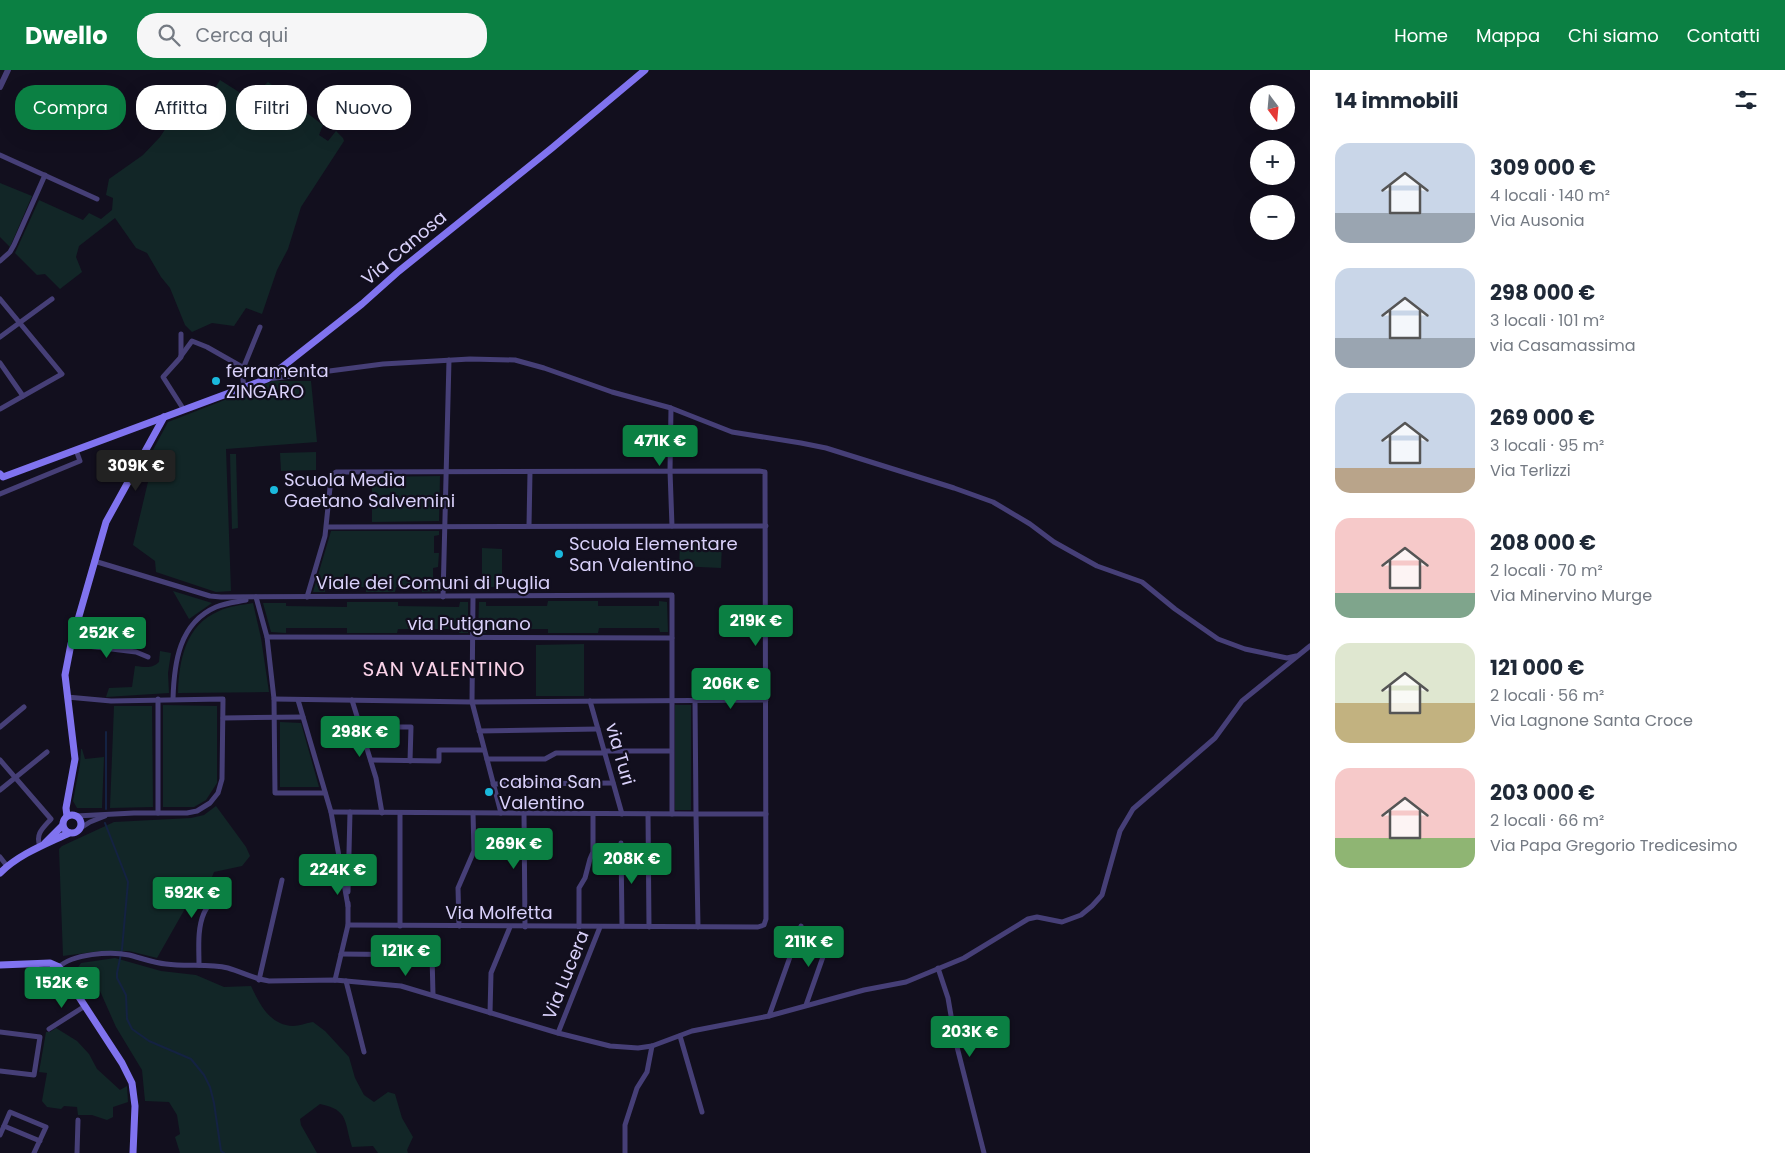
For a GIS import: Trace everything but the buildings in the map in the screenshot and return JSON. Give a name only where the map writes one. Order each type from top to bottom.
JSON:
[{"type":"main road","name":"Via Canosa","points":[[1,476],[268,379],[362,304],[399,271],[552,148],[645,70]]},
{"type":"main road","points":[[67,816],[66,808],[75,759],[65,675],[71,644],[106,522],[164,417]]},
{"type":"main road","points":[[0,873],[7,866],[41,846],[70,833],[75,833],[79,829],[80,820],[76,816],[67,816],[63,820],[62,826],[41,846]]},
{"type":"main road","points":[[62,826],[66,832],[70,833]]},
{"type":"main road","points":[[0,965],[50,963],[58,967],[122,1063],[132,1083],[135,1106],[133,1153]]},
{"type":"street","points":[[0,87],[8,70]]},
{"type":"street","points":[[0,155],[96,199]]},
{"type":"street","points":[[0,261],[10,252],[14,245],[45,175]]},
{"type":"street","points":[[0,299],[62,374],[0,409]]},
{"type":"street","points":[[0,337],[52,299]]},
{"type":"street","points":[[244,388],[242,371],[260,327]]},
{"type":"street","points":[[181,334],[181,356]]},
{"type":"street","points":[[184,410],[163,378],[192,341],[207,347],[244,368]]},
{"type":"street","points":[[268,379],[384,364],[494,358],[515,360],[612,392],[671,408],[732,432],[826,448],[993,502],[1030,524],[1054,542],[1097,566],[1142,582],[1175,609],[1218,639],[1245,649],[1287,658],[1297,656]]},
{"type":"street","points":[[443,597],[449,360]]},
{"type":"street","points":[[0,363],[24,396]]},
{"type":"street","points":[[671,408],[670,471],[672,526]]},
{"type":"street","points":[[0,494],[80,461],[76,450]]},
{"type":"street","points":[[307,597],[327,527],[331,478],[332,474],[336,472],[759,471],[764,472],[765,475],[766,814],[331,812]]},
{"type":"street","points":[[530,472],[530,526]]},
{"type":"street","points":[[327,527],[766,526]]},
{"type":"street","name":"Viale dei Comuni di Puglia","points":[[94,561],[210,596],[473,597],[672,595],[672,814]]},
{"type":"street","points":[[173,699],[174,673],[180,644],[194,623],[214,608],[256,597],[267,637],[274,699],[275,793],[325,793]]},
{"type":"street","points":[[473,597],[472,702],[501,813]]},
{"type":"street","name":"via Putignano","points":[[267,637],[672,638]]},
{"type":"street","points":[[71,644],[136,652],[148,657]]},
{"type":"street","points":[[58,967],[72,959],[115,954],[166,964],[228,968],[259,980],[297,982],[335,980],[401,986],[558,1033],[610,1046],[638,1048],[652,1046],[692,1030],[769,1016],[864,990],[906,982],[980,950],[1028,919],[1037,917],[1062,922],[1081,915],[1092,906],[1102,895],[1120,830],[1133,808],[1215,738],[1242,702],[1310,646]]},
{"type":"street","points":[[67,697],[111,701],[223,699],[222,779],[216,797],[206,806],[197,811],[186,813],[76,816]]},
{"type":"street","points":[[158,699],[158,813]]},
{"type":"street","points":[[274,699],[472,702],[766,700]]},
{"type":"street","points":[[298,700],[331,812],[348,906]]},
{"type":"street","points":[[352,700],[371,760],[382,813]]},
{"type":"street","points":[[695,700],[698,927]]},
{"type":"street","name":"via Turi","points":[[590,701],[622,814]]},
{"type":"street","points":[[0,727],[24,707]]},
{"type":"street","points":[[223,718],[303,717]]},
{"type":"street","points":[[361,727],[410,727],[410,761]]},
{"type":"street","points":[[479,731],[598,729]]},
{"type":"street","points":[[371,760],[439,761],[439,750],[484,750]]},
{"type":"street","points":[[487,759],[545,759],[556,753],[671,751]]},
{"type":"street","points":[[0,790],[47,752]]},
{"type":"street","points":[[0,760],[51,819],[39,832],[38,840],[41,846]]},
{"type":"street","points":[[493,784],[614,783]]},
{"type":"street","points":[[335,980],[348,925],[350,812]]},
{"type":"street","points":[[400,813],[400,926]]},
{"type":"street","points":[[459,926],[458,888],[474,851],[473,813]]},
{"type":"street","points":[[524,813],[524,927]]},
{"type":"street","points":[[79,829],[108,814]]},
{"type":"street","points":[[579,927],[579,888],[585,878],[593,852],[594,814]]},
{"type":"street","points":[[648,814],[649,927]]},
{"type":"street","name":"Via Molfetta","points":[[348,925],[758,927],[764,925],[766,919],[766,814]]},
{"type":"street","points":[[622,843],[622,926]]},
{"type":"street","points":[[0,858],[7,866]]},
{"type":"street","points":[[259,980],[282,880]]},
{"type":"street","points":[[199,965],[200,928],[204,914],[221,881]]},
{"type":"street","points":[[769,1016],[801,926]]},
{"type":"street","points":[[490,1013],[491,973],[510,927]]},
{"type":"street","name":"Via Lucera","points":[[558,1033],[600,927]]},
{"type":"street","points":[[806,1005],[830,937]]},
{"type":"street","points":[[341,954],[432,955],[432,995]]},
{"type":"street","points":[[938,968],[948,998],[984,1153]]},
{"type":"street","points":[[346,981],[364,1052]]},
{"type":"street","points":[[49,1029],[85,1006]]},
{"type":"street","points":[[0,1032],[40,1037],[34,1075],[0,1070]]},
{"type":"street","points":[[680,1036],[702,1112]]},
{"type":"street","points":[[625,1153],[625,1126],[638,1088],[647,1072],[652,1046]]},
{"type":"street","points":[[0,1135],[10,1112],[46,1126],[34,1153]]},
{"type":"street","points":[[77,1153],[78,1120]]},
{"type":"street","points":[[4,1126],[40,1141]]},
{"type":"green space","points":[[220,80],[236,90],[236,130],[307,130],[307,113],[317,120],[317,130],[321,130],[319,135],[328,141],[336,131],[344,141],[301,207],[288,249],[277,270],[262,314],[246,308],[234,326],[212,323],[192,332],[185,325],[170,288],[147,253],[136,248],[115,218],[79,246],[76,257],[82,272],[60,289],[45,274],[37,275],[15,253],[39,200],[83,220],[89,213],[101,219],[112,210],[113,198],[106,195],[109,179],[143,155],[165,130],[226,130],[226,85],[217,85]]},
{"type":"green space","points":[[0,183],[32,196],[10,247],[0,237]]},
{"type":"green space","points":[[273,381],[311,381],[317,442],[226,449],[231,591],[216,592],[156,572],[155,561],[133,545],[152,465],[146,463],[168,422]]},
{"type":"green space","points":[[316,452],[316,470],[281,471],[280,453]]},
{"type":"green space","points":[[230,454],[236,454],[238,528],[232,529]]},
{"type":"green space","points":[[440,476],[439,521],[372,522],[372,477]]},
{"type":"green space","points":[[331,531],[439,531],[439,535],[434,536],[434,553],[439,553],[438,567],[433,568],[433,585],[438,585],[437,591],[422,592],[422,587],[396,587],[395,592],[366,592],[366,587],[325,587],[325,592],[313,592]]},
{"type":"green space","points":[[680,543],[722,544],[721,568],[679,566]]},
{"type":"green space","points":[[482,548],[502,549],[502,587],[482,587]]},
{"type":"green space","points":[[173,591],[212,603],[189,619]]},
{"type":"green space","points":[[548,601],[598,601],[598,606],[659,606],[659,601],[667,602],[668,632],[660,632],[659,628],[599,628],[598,633],[548,633],[548,629],[487,629],[486,633],[478,633],[479,602],[486,602],[486,606],[547,606]]},
{"type":"green space","points":[[347,602],[398,602],[398,606],[459,607],[460,602],[468,602],[468,633],[459,633],[459,629],[398,629],[397,633],[347,633],[347,628],[286,628],[286,633],[271,632],[263,603],[286,603],[286,606],[347,607]]},
{"type":"green space","points":[[253,603],[261,638],[269,692],[178,693],[182,657],[191,635],[198,625],[223,609]]},
{"type":"green space","points":[[584,644],[584,696],[536,696],[536,645]]},
{"type":"green space","points":[[160,651],[171,653],[168,673],[169,693],[106,697],[109,688],[132,687],[135,666],[154,666],[159,662]]},
{"type":"green space","points":[[163,705],[217,706],[217,783],[206,800],[194,807],[163,807]]},
{"type":"green space","points":[[675,705],[691,705],[691,810],[675,810]]},
{"type":"green space","points":[[114,706],[152,706],[153,807],[110,808]]},
{"type":"green space","points":[[280,722],[301,723],[319,787],[280,787]]},
{"type":"green space","points":[[81,749],[85,759],[104,757],[102,808],[77,808],[73,801]]},
{"type":"green space","points":[[216,806],[246,847],[250,856],[242,866],[214,872],[210,882],[199,884],[157,958],[129,951],[101,951],[63,956],[59,849],[62,846],[114,822],[191,818],[204,815]]},
{"type":"green space","points":[[115,958],[161,971],[196,975],[224,987],[251,986],[262,1007],[278,1022],[285,1025],[298,1026],[313,1022],[325,1031],[349,1057],[355,1078],[364,1095],[374,1102],[388,1092],[395,1094],[402,1118],[413,1137],[407,1150],[408,1153],[378,1153],[373,1146],[352,1147],[341,1113],[320,1104],[300,1119],[301,1125],[317,1153],[180,1153],[175,1137],[180,1134],[177,1115],[169,1102],[145,1101],[142,1070],[116,1027],[100,991],[78,981],[76,970],[81,963]]},
{"type":"green space","points":[[56,1028],[77,1041],[89,1054],[97,1069],[120,1090],[127,1086],[128,1102],[113,1107],[113,1117],[107,1120],[92,1115],[78,1115],[77,1107],[64,1106],[61,1109],[47,1107],[42,1101],[47,1073],[39,1072],[46,1032]]},
{"type":"waterway","points":[[106,732],[106,809]]},
{"type":"waterway","points":[[105,823],[128,882],[122,949],[117,973],[117,978],[126,995],[127,1019],[132,1029],[149,1041],[191,1059],[204,1075],[210,1087],[221,1151],[224,1153]]},
{"type":"place","name":"ferramenta ZINGARO","points":[[216,381]]},
{"type":"place","name":"Scuola Media Gaetano Salvemini","points":[[274,490]]},
{"type":"place","name":"Scuola Elementare San Valentino","points":[[559,554]]},
{"type":"place","name":"cabina San Valentino","points":[[489,792]]},
{"type":"district","name":"SAN VALENTINO","points":[[444,669]]}]
